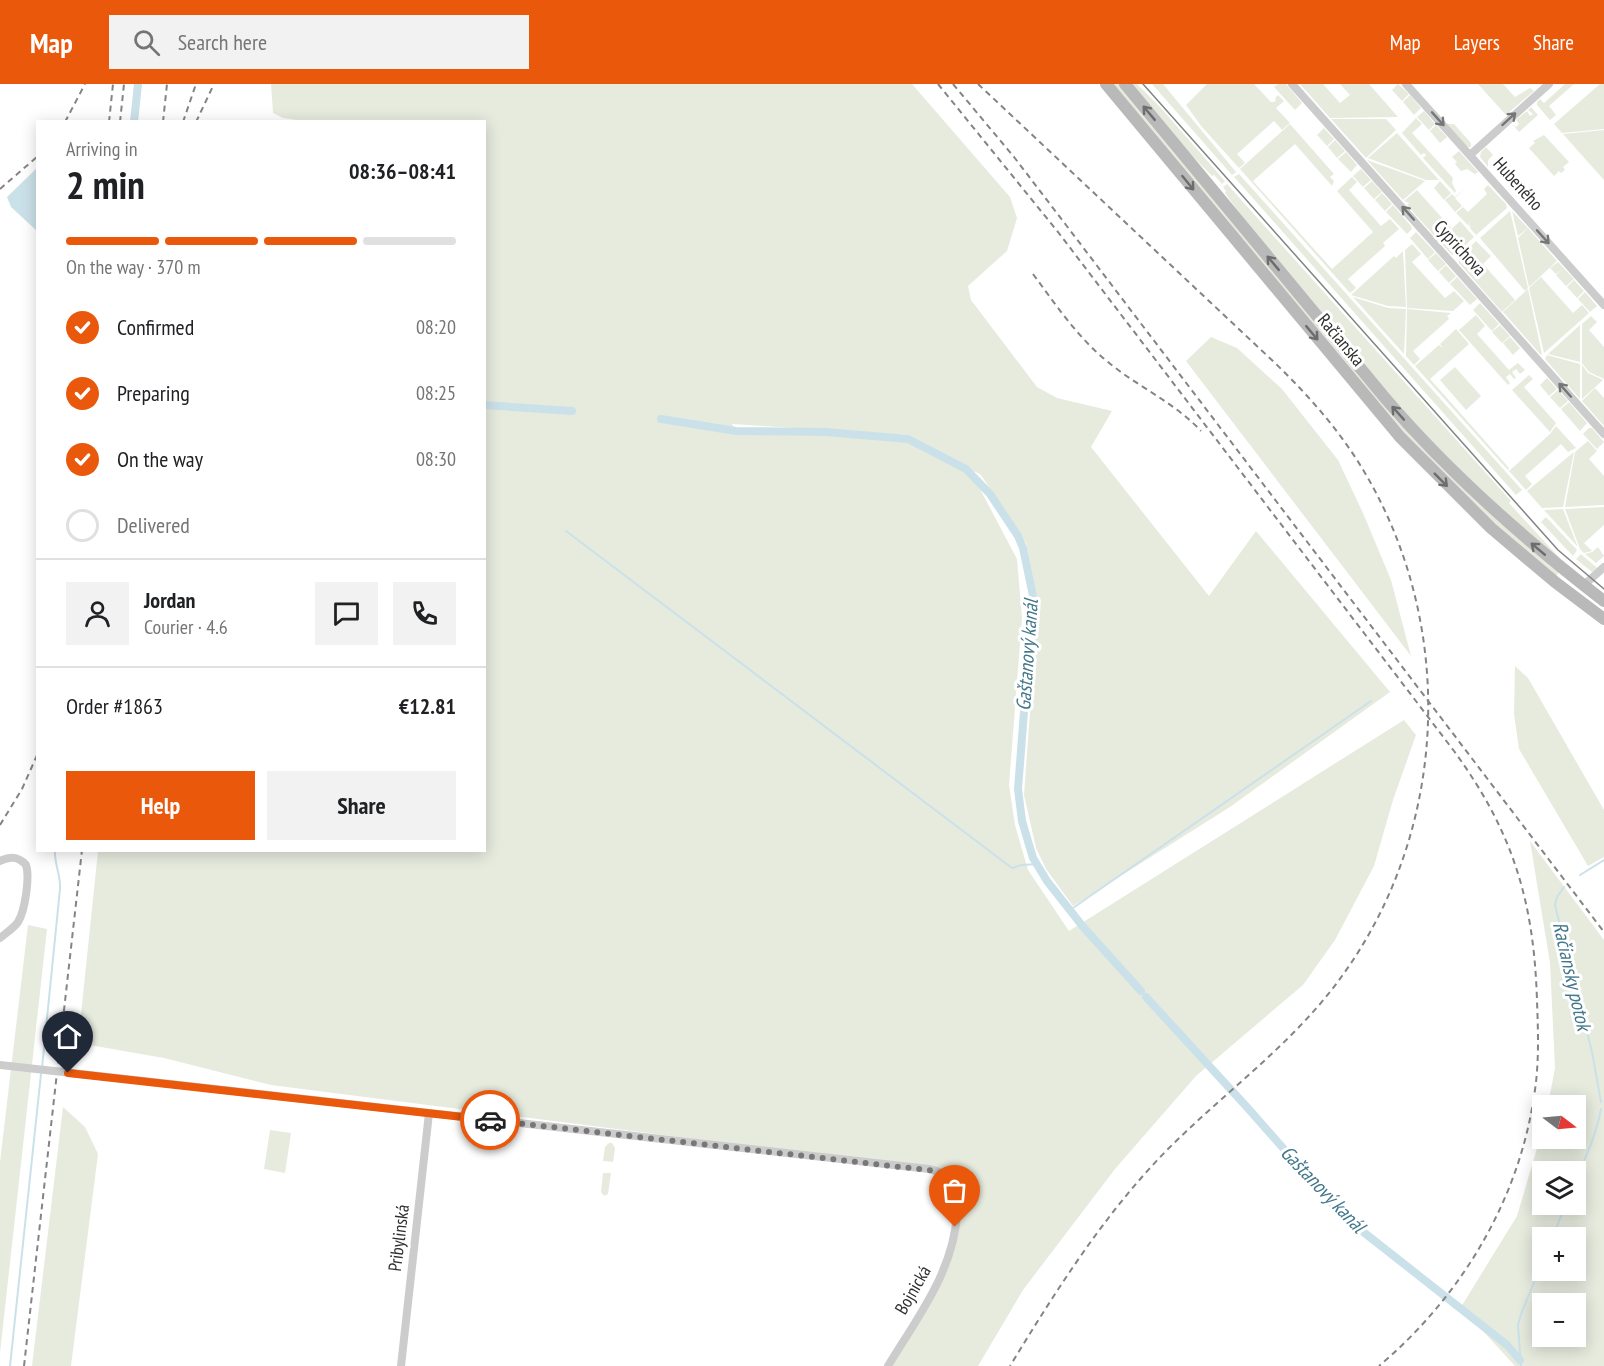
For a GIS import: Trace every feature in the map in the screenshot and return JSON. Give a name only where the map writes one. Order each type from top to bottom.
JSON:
[{"type":"main road","name":"Račianska","points":[[1106,84],[1400,437],[1491,528],[1604,619]]},
{"type":"main road","name":"Račianska","points":[[1125,84],[1398,413],[1492,509],[1604,602]]},
{"type":"main road","points":[[1573,596],[1583,586]]},
{"type":"street","name":"Cyprichova","points":[[1292,84],[1604,434]]},
{"type":"street","name":"Hubeného","points":[[1406,84],[1604,305]]},
{"type":"street","points":[[1470,154],[1549,84]]},
{"type":"street","points":[[1583,586],[1604,567]]},
{"type":"street","points":[[0,861],[9,857],[17,858],[24,862],[27,869],[21,915],[17,924],[0,938]]},
{"type":"street","name":"Bojnická","points":[[0,1065],[941,1172],[952,1180],[957,1193],[952,1248],[939,1281],[888,1366]]},
{"type":"street","name":"Pribylinská","points":[[401,1366],[429,1113]]},
{"type":"shaded area","points":[[271,84],[912,84],[1010,197],[1017,218],[1007,251],[968,286],[971,300],[1037,387],[1057,398],[1112,411],[1091,447],[1209,596],[1256,531],[1390,692],[1230,807],[1073,906],[1046,869],[1036,848],[1024,795],[1038,602],[1026,543],[981,475],[908,435],[732,424],[736,431],[826,432],[908,439],[971,472],[1017,559],[1022,618],[1009,785],[1015,825],[1028,870],[1069,931],[1404,720],[1416,735],[1393,800],[1374,866],[1335,940],[1303,985],[1196,1076],[1115,1169],[1023,1290],[978,1366],[890,1366],[948,1265],[958,1191],[938,1170],[271,1085],[164,1058],[78,1043],[98,852],[486,852],[486,120],[296,120],[283,118],[273,113]]},
{"type":"shaded area","points":[[1112,84],[1119,84],[1370,388],[1559,572],[1556,577],[1473,505],[1395,425]]},
{"type":"shaded area","points":[[1133,84],[1137,84],[1160,107],[1225,181],[1222,184],[1176,139]]},
{"type":"shaded area","points":[[1152,84],[1163,84],[1236,172],[1232,175]]},
{"type":"shaded area","points":[[1207,84],[1254,84],[1271,102],[1276,100],[1278,95],[1284,101],[1276,108],[1290,123],[1282,130],[1274,121],[1237,154],[1245,163],[1239,168],[1202,127],[1186,105]]},
{"type":"shaded area","points":[[1278,84],[1286,84],[1302,103],[1295,110],[1274,87]]},
{"type":"shaded area","points":[[1300,84],[1323,84],[1340,103],[1350,95],[1340,84],[1369,84],[1398,117],[1330,118]]},
{"type":"shaded area","points":[[1398,84],[1409,94],[1402,101],[1392,90]]},
{"type":"shaded area","points":[[1478,84],[1503,84],[1515,97],[1530,88],[1534,91],[1506,115]]},
{"type":"shaded area","points":[[1565,84],[1574,84],[1549,106],[1556,115],[1550,120],[1537,102],[1540,99],[1544,103]]},
{"type":"shaded area","points":[[1600,84],[1604,84],[1604,129],[1562,133],[1554,124]]},
{"type":"shaded area","points":[[1410,95],[1421,108],[1414,115],[1403,102]]},
{"type":"shaded area","points":[[1531,107],[1538,115],[1519,132],[1512,124],[1516,127],[1519,124],[1516,120],[1527,111],[1530,116],[1533,114],[1528,110]]},
{"type":"shaded area","points":[[1424,111],[1435,124],[1429,130],[1417,117]]},
{"type":"shaded area","points":[[1416,118],[1422,124],[1412,133],[1453,178],[1455,193],[1423,158],[1426,155],[1424,153],[1421,155],[1402,133]]},
{"type":"shaded area","points":[[1331,119],[1386,119],[1396,130],[1366,158]]},
{"type":"shaded area","points":[[1290,124],[1334,174],[1330,177],[1334,181],[1332,186],[1295,144],[1253,181],[1332,269],[1373,232],[1337,191],[1352,177],[1357,182],[1349,190],[1381,226],[1390,219],[1399,229],[1383,243],[1385,246],[1348,279],[1356,288],[1350,293],[1240,169]]},
{"type":"shaded area","points":[[1447,124],[1454,124],[1471,143],[1471,147],[1467,147]]},
{"type":"shaded area","points":[[1436,125],[1447,137],[1440,143],[1430,131]]},
{"type":"shaded area","points":[[1324,128],[1334,139],[1327,146],[1317,135]]},
{"type":"shaded area","points":[[1604,130],[1604,180],[1563,134]]},
{"type":"shaded area","points":[[1397,133],[1439,180],[1426,180],[1368,158]]},
{"type":"shaded area","points":[[1544,135],[1569,162],[1563,167],[1565,170],[1561,173],[1559,171],[1554,176],[1529,148],[1535,143],[1533,141]]},
{"type":"shaded area","points":[[1335,140],[1345,151],[1337,158],[1328,147]]},
{"type":"shaded area","points":[[1486,147],[1493,155],[1488,160],[1488,167],[1480,157]]},
{"type":"shaded area","points":[[1459,151],[1478,172],[1475,174],[1467,169],[1461,171],[1452,157]]},
{"type":"shaded area","points":[[1346,152],[1357,165],[1351,172],[1338,159]]},
{"type":"shaded area","points":[[1367,160],[1425,181],[1403,200]]},
{"type":"shaded area","points":[[1361,169],[1371,180],[1363,187],[1353,176]]},
{"type":"shaded area","points":[[1239,174],[1522,490],[1516,495],[1234,177]]},
{"type":"shaded area","points":[[1372,181],[1382,192],[1374,199],[1364,188]]},
{"type":"shaded area","points":[[1440,181],[1451,193],[1444,200],[1434,188]]},
{"type":"shaded area","points":[[1227,184],[1565,564],[1504,514],[1409,419],[1254,233],[1225,193],[1223,187]]},
{"type":"shaded area","points":[[1488,185],[1507,208],[1476,235],[1470,228],[1469,220],[1469,226],[1456,213],[1463,207],[1468,212],[1487,194],[1484,189]]},
{"type":"shaded area","points":[[1466,187],[1455,198],[1462,206],[1455,212],[1445,200],[1452,194],[1455,197]]},
{"type":"shaded area","points":[[1417,190],[1451,228],[1438,240],[1407,205],[1409,203],[1404,201]]},
{"type":"shaded area","points":[[1382,193],[1392,204],[1385,211],[1375,200]]},
{"type":"shaded area","points":[[1393,205],[1411,226],[1412,229],[1407,234],[1386,212]]},
{"type":"shaded area","points":[[1510,211],[1528,288],[1525,291],[1480,238]]},
{"type":"shaded area","points":[[1512,211],[1528,228],[1518,236]]},
{"type":"shaded area","points":[[1460,221],[1474,237],[1452,255],[1439,241]]},
{"type":"shaded area","points":[[1528,228],[1557,261],[1529,287],[1518,238]]},
{"type":"shaded area","points":[[1416,232],[1435,252],[1428,259],[1410,238]]},
{"type":"shaded area","points":[[1476,241],[1491,256],[1483,264],[1515,300],[1502,312],[1459,263],[1459,259],[1457,260]]},
{"type":"shaded area","points":[[1412,244],[1421,254],[1412,262],[1445,298],[1454,291],[1464,301],[1453,311],[1407,308],[1405,250]]},
{"type":"shaded area","points":[[1403,251],[1406,307],[1388,306],[1351,295],[1394,256],[1396,258]]},
{"type":"shaded area","points":[[1436,253],[1446,264],[1438,271],[1428,260]]},
{"type":"shaded area","points":[[1558,262],[1574,279],[1566,286],[1556,275],[1561,270],[1556,274],[1550,268]]},
{"type":"shaded area","points":[[1446,265],[1456,276],[1449,283],[1439,272]]},
{"type":"shaded area","points":[[1457,277],[1477,299],[1470,305],[1450,284]]},
{"type":"shaded area","points":[[1541,277],[1573,313],[1582,305],[1589,313],[1544,353],[1529,288]]},
{"type":"shaded area","points":[[1574,280],[1584,291],[1577,298],[1567,287]]},
{"type":"shaded area","points":[[1528,289],[1542,354],[1541,355],[1503,312]]},
{"type":"shaded area","points":[[1585,292],[1597,306],[1590,312],[1578,299]]},
{"type":"shaded area","points":[[1353,297],[1388,308],[1406,309],[1404,354]]},
{"type":"shaded area","points":[[1480,303],[1499,324],[1492,331],[1473,310]]},
{"type":"shaded area","points":[[1407,309],[1451,313],[1447,316],[1449,319],[1413,351],[1420,359],[1414,365],[1406,356]]},
{"type":"shaded area","points":[[1476,315],[1485,326],[1477,334],[1509,370],[1518,363],[1525,370],[1520,374],[1516,369],[1512,372],[1516,378],[1514,379],[1510,374],[1506,377],[1510,383],[1508,385],[1459,330]]},
{"type":"shaded area","points":[[1591,316],[1597,322],[1589,330],[1604,347],[1604,379],[1589,372],[1582,363],[1582,324]]},
{"type":"shaded area","points":[[1500,325],[1510,336],[1502,343],[1492,332]]},
{"type":"shaded area","points":[[1580,325],[1580,362],[1548,354]]},
{"type":"shaded area","points":[[1456,329],[1469,344],[1430,379],[1509,468],[1508,470],[1415,366],[1439,345],[1443,348],[1440,344]]},
{"type":"shaded area","points":[[1211,337],[1237,348],[1282,389],[1338,460],[1391,580],[1411,656],[1186,361]]},
{"type":"shaded area","points":[[1510,337],[1520,348],[1513,355],[1503,343]]},
{"type":"shaded area","points":[[1547,355],[1580,364],[1580,399],[1545,359]]},
{"type":"shaded area","points":[[1582,365],[1588,373],[1603,380],[1582,399]]},
{"type":"shaded area","points":[[1455,367],[1481,396],[1466,410],[1440,380]]},
{"type":"shaded area","points":[[1529,375],[1533,379],[1524,387],[1556,423],[1550,432],[1512,390]]},
{"type":"shaded area","points":[[1547,378],[1557,389],[1549,396],[1540,385]]},
{"type":"shaded area","points":[[1595,388],[1604,398],[1604,426],[1582,401]]},
{"type":"shaded area","points":[[1558,390],[1568,401],[1560,408],[1550,397]]},
{"type":"shaded area","points":[[1569,402],[1587,423],[1580,431],[1561,409]]},
{"type":"shaded area","points":[[1556,426],[1576,448],[1568,452],[1561,444],[1525,476],[1532,484],[1526,490],[1509,471]]},
{"type":"shaded area","points":[[1592,428],[1604,442],[1597,449],[1583,434]]},
{"type":"shaded area","points":[[1588,441],[1597,451],[1589,459],[1604,476],[1604,505],[1565,507],[1575,452]]},
{"type":"shaded area","points":[[1574,452],[1563,507],[1542,508],[1527,491]]},
{"type":"shaded area","points":[[1604,507],[1604,525],[1584,543],[1592,551],[1584,553],[1580,549],[1565,509]]},
{"type":"shaded area","points":[[1563,509],[1577,545],[1577,546],[1544,510]]},
{"type":"shaded area","points":[[1546,517],[1577,550],[1573,556],[1541,522]]},
{"type":"shaded area","points":[[1598,547],[1604,556],[1596,563],[1585,554]]},
{"type":"shaded area","points":[[1581,554],[1597,568],[1592,572],[1576,559]]},
{"type":"shaded area","points":[[1515,666],[1528,678],[1604,810],[1604,857],[1588,866],[1519,749],[1514,714]]},
{"type":"shaded area","points":[[1530,841],[1604,940],[1604,1366],[1515,1366],[1461,1307],[1517,1216],[1532,1165],[1532,1215],[1586,1215],[1586,1161],[1533,1161],[1537,1149],[1586,1149],[1586,1095],[1550,1095],[1555,1068],[1550,963]]},
{"type":"shaded area","points":[[28,925],[47,929],[0,1353],[0,1162]]},
{"type":"shaded area","points":[[63,1107],[85,1127],[98,1154],[71,1366],[32,1366]]},
{"type":"shaded area","points":[[270,1130],[291,1133],[285,1173],[264,1169]]},
{"type":"shaded area","points":[[612,1143],[615,1148],[613,1162],[603,1161],[605,1147]]},
{"type":"shaded area","points":[[603,1173],[611,1173],[608,1194],[604,1196],[601,1192]]},
{"type":"water","points":[[36,169],[36,230],[11,207],[7,197]]},
{"type":"waterway","name":"Gaštanový kanál","points":[[134,120],[138,84]]},
{"type":"waterway","name":"Gaštanový kanál","points":[[486,405],[572,411]]},
{"type":"waterway","name":"Gaštanový kanál","points":[[661,419],[736,431],[826,432],[908,439],[966,469],[990,494],[1018,536],[1023,548],[1033,596],[1018,789],[1022,821],[1033,858],[1047,881],[1084,928],[1141,991]]},
{"type":"waterway","points":[[566,531],[1012,868],[1037,864]]},
{"type":"waterway","points":[[1070,910],[1371,701]]},
{"type":"waterway","points":[[42,1068],[60,889],[55,852]]},
{"type":"waterway","name":"Račiansky potok","points":[[1580,875],[1604,860]]},
{"type":"waterway","name":"Račiansky potok","points":[[1564,887],[1555,905],[1592,1052],[1601,1102]]},
{"type":"waterway","name":"Gaštanový kanál","points":[[1146,997],[1343,1216],[1507,1345],[1520,1360]]},
{"type":"waterway","points":[[10,1366],[41,1074]]},
{"type":"waterway","name":"Račiansky potok","points":[[1584,1161],[1601,1109]]},
{"type":"waterway","name":"Račiansky potok","points":[[1557,1227],[1561,1215]]},
{"type":"waterway","name":"Račiansky potok","points":[[1521,1366],[1518,1325],[1535,1281]]},
{"type":"tram line","points":[[1143,84],[1558,550],[1604,589]]},
{"type":"railway","points":[[66,120],[85,84]]},
{"type":"railway","points":[[109,120],[113,84]]},
{"type":"railway","points":[[120,120],[124,84]]},
{"type":"railway","points":[[163,120],[167,84]]},
{"type":"railway","points":[[184,120],[196,84]]},
{"type":"railway","points":[[197,120],[214,84]]},
{"type":"railway","points":[[938,84],[1058,232],[1454,751],[1491,810],[1517,869],[1531,931],[1535,965],[1538,1042],[1536,1082],[1529,1123],[1518,1164],[1503,1202],[1463,1274],[1410,1338],[1379,1366]]},
{"type":"railway","points":[[953,84],[1014,157],[1604,932]]},
{"type":"railway","points":[[978,84],[1275,363],[1312,401],[1346,443],[1365,473],[1395,533],[1415,597],[1426,662],[1428,728],[1420,794],[1403,858],[1377,919],[1342,976],[1303,1023],[1168,1149],[1123,1199],[1083,1253],[1010,1366]]},
{"type":"railway","points":[[0,189],[36,158]]},
{"type":"railway","points":[[1033,274],[1068,321],[1097,353],[1168,403],[1201,431]]},
{"type":"railway","points":[[0,825],[22,789],[36,758]]},
{"type":"railway","points":[[24,1366],[82,852]]},
{"type":"way so far","points":[[490,1120],[928,1169],[941,1172],[949,1177],[956,1188],[955,1227]]},
{"type":"route","points":[[68,1073],[490,1120]]}]
